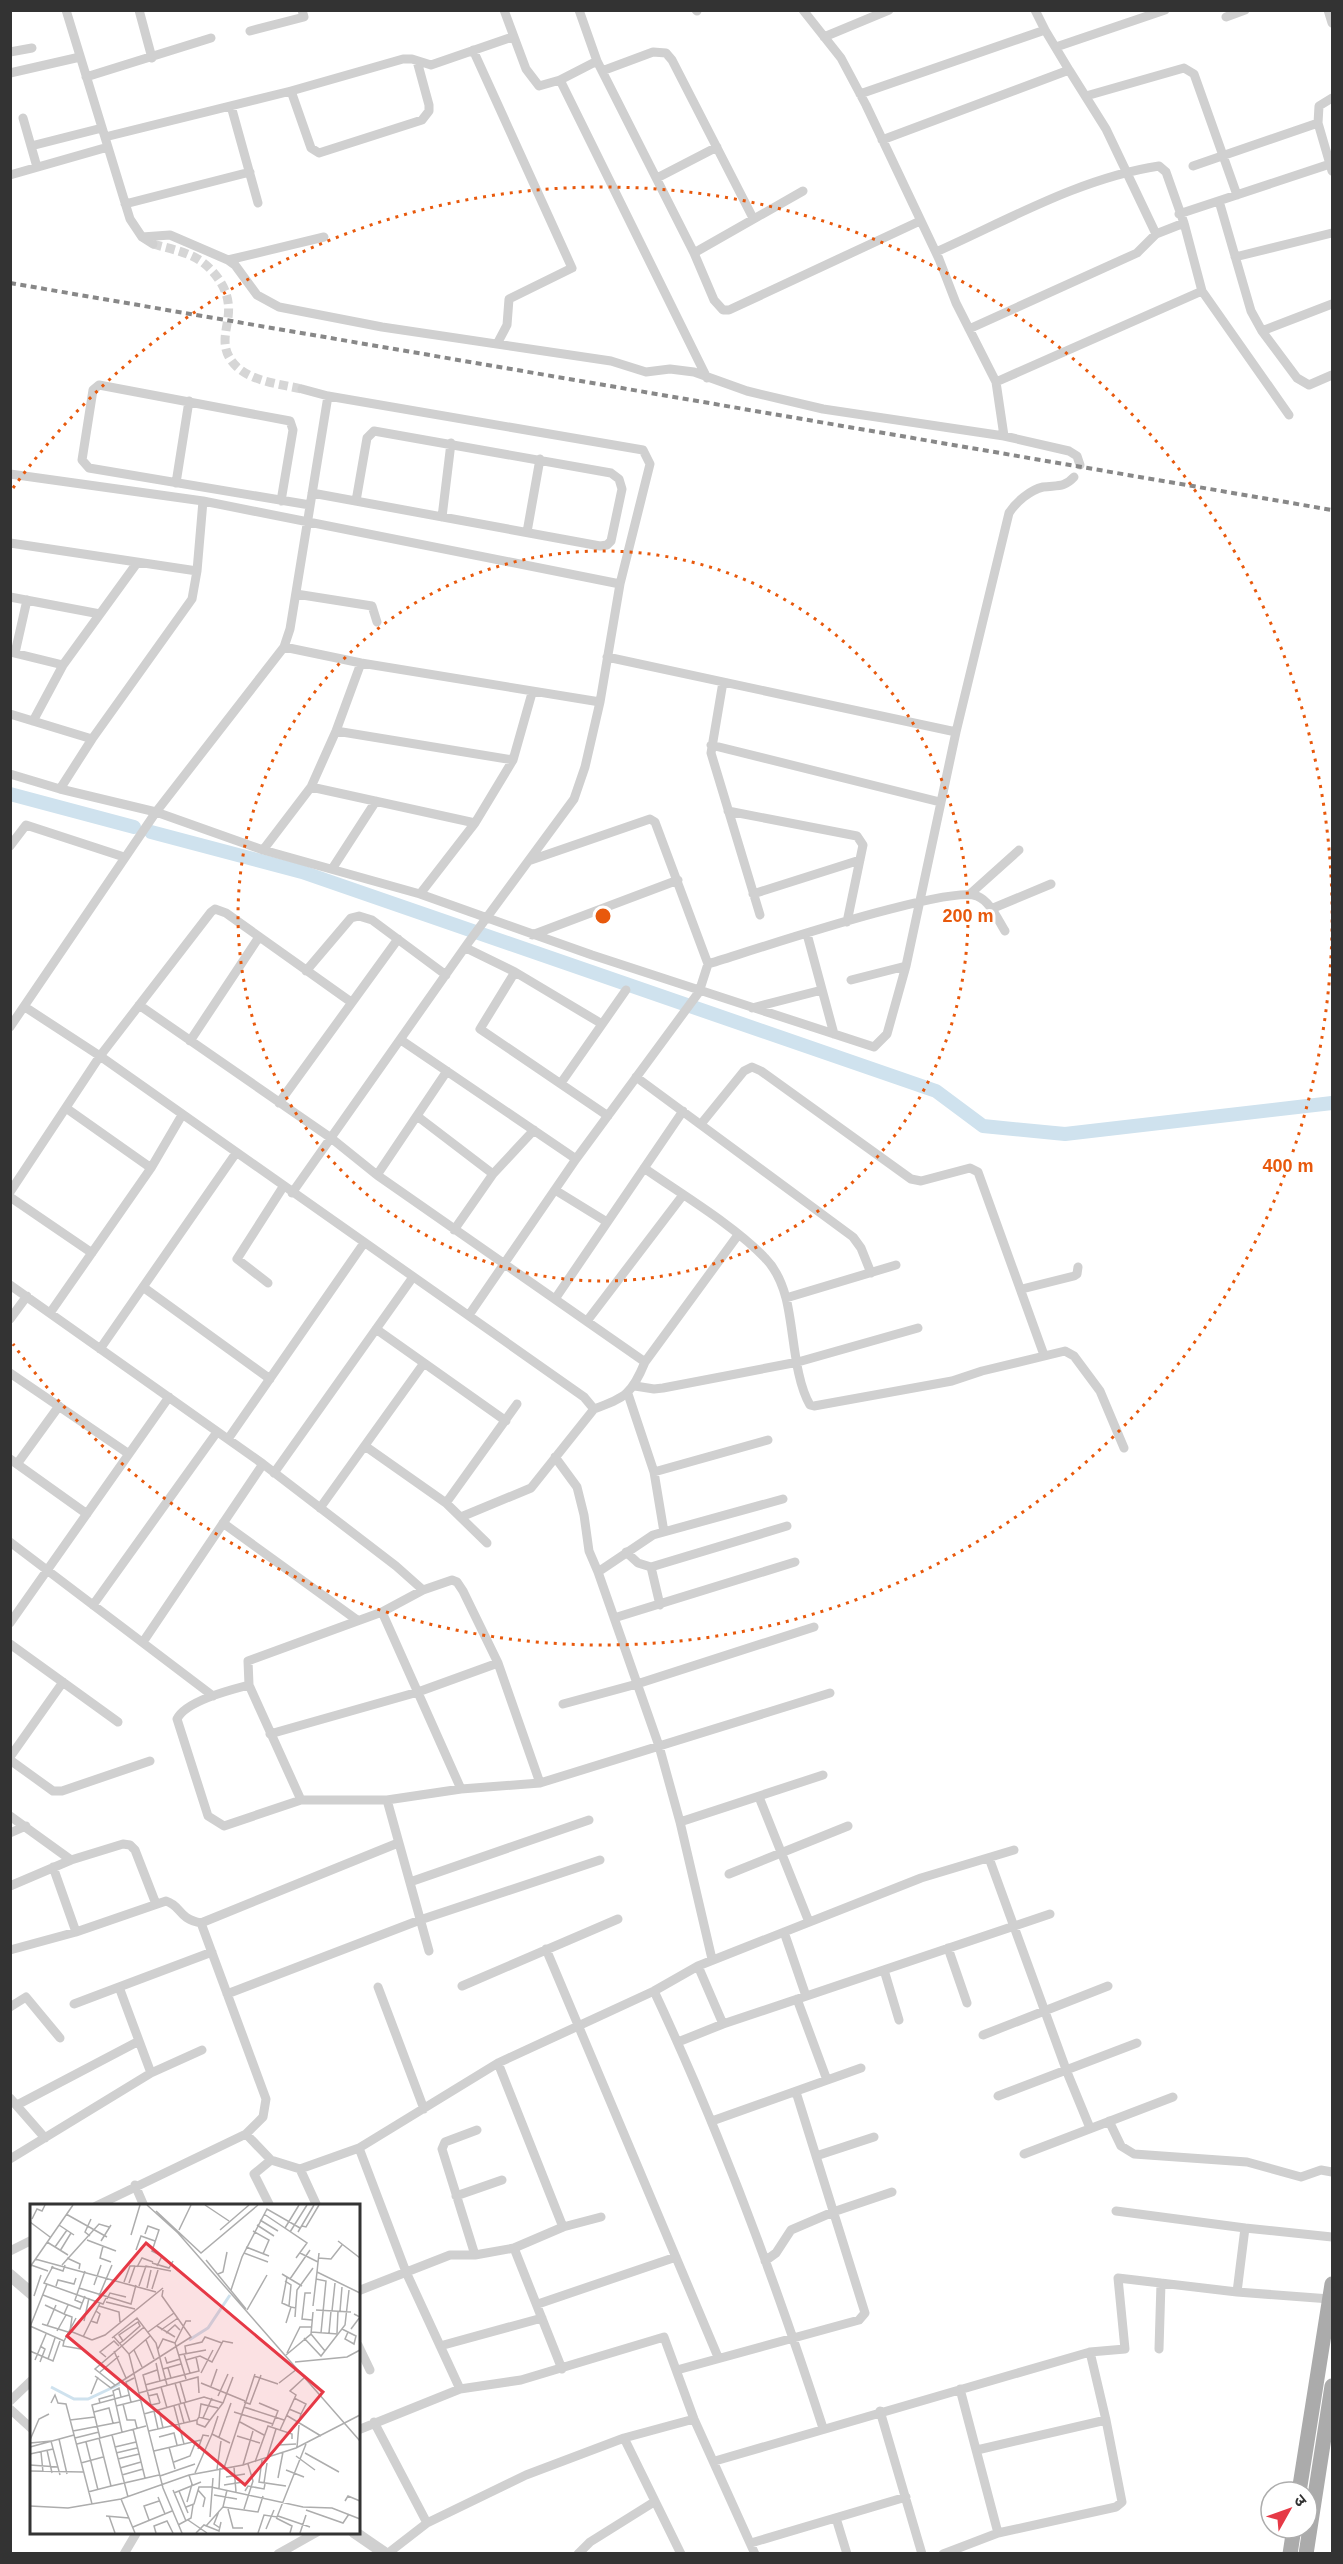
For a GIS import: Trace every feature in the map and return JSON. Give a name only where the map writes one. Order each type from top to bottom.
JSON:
[{"type":"main road","points":[[1301,2480],[1331,2291]]},
{"type":"main road","points":[[1306,2553],[1332,2386]]},
{"type":"street","points":[[66,10],[130,219],[142,237],[153,244]]},
{"type":"street","points":[[139,10],[152,58]]},
{"type":"street","points":[[250,31],[304,17],[302,10]]},
{"type":"street","points":[[504,10],[512,37],[526,69],[539,86],[560,80],[597,61]]},
{"type":"street","points":[[579,10],[597,61],[694,253],[714,300],[723,310],[729,310],[920,221]]},
{"type":"street","points":[[803,10],[841,58],[861,94],[936,252],[969,330],[996,382],[1004,436]]},
{"type":"street","points":[[824,37],[889,10]]},
{"type":"street","points":[[1035,10],[1106,129],[1156,234]]},
{"type":"street","points":[[1056,47],[1165,10]]},
{"type":"street","points":[[1226,17],[1245,10]]},
{"type":"street","points":[[1328,10],[1332,23]]},
{"type":"street","points":[[861,94],[1045,30]]},
{"type":"street","points":[[31,146],[231,106],[403,60],[432,65],[512,37]]},
{"type":"street","points":[[86,77],[211,38]]},
{"type":"street","points":[[10,52],[32,48]]},
{"type":"street","points":[[473,50],[572,268],[509,299],[507,326],[497,344]]},
{"type":"street","points":[[602,71],[652,52],[666,53],[672,60],[753,218]]},
{"type":"street","points":[[10,73],[80,57]]},
{"type":"street","points":[[291,91],[311,148],[319,153],[422,120],[429,111],[429,105],[417,61]]},
{"type":"street","points":[[1086,96],[1184,68],[1194,74],[1225,155],[1237,195]]},
{"type":"street","points":[[882,140],[1069,70]]},
{"type":"street","points":[[560,80],[707,378]]},
{"type":"street","points":[[969,330],[1137,253],[1156,234],[1219,201],[1331,167],[1318,123],[1319,105],[1332,98]]},
{"type":"street","points":[[231,106],[258,202]]},
{"type":"street","points":[[23,118],[37,167]]},
{"type":"street","points":[[1193,166],[1318,123]]},
{"type":"street","points":[[10,175],[108,147]]},
{"type":"street","points":[[657,178],[717,147]]},
{"type":"street","points":[[936,252],[1072,191],[1126,171],[1159,166],[1166,172],[1202,291],[1289,415]]},
{"type":"street","points":[[125,204],[250,172]]},
{"type":"street","points":[[694,253],[803,191]]},
{"type":"street","points":[[1219,201],[1251,311],[1262,332],[1297,378],[1309,385],[1332,375]]},
{"type":"street","points":[[1235,257],[1332,233]]},
{"type":"street","points":[[142,237],[170,235],[228,260],[235,265],[256,295],[279,307],[382,327],[611,360],[646,372],[670,369],[694,372],[756,393],[823,409],[1004,436],[1069,452],[1077,456],[1080,465]]},
{"type":"street","points":[[228,260],[324,237]]},
{"type":"street","points":[[996,382],[1202,291]]},
{"type":"street","points":[[1262,332],[1332,304]]},
{"type":"street","points":[[281,501],[292,430],[290,421],[99,385],[93,390],[82,460],[89,468],[281,501],[310,505]]},
{"type":"street","points":[[268,1283],[237,1259],[288,1190],[331,1138],[477,930],[574,799],[585,767],[600,702],[620,584],[650,464],[643,450],[328,396],[302,389]]},
{"type":"street","points":[[10,1027],[156,812],[284,647],[290,629],[328,396]]},
{"type":"street","points":[[176,483],[189,401]]},
{"type":"street","points":[[312,493],[600,546],[611,542],[622,489],[619,480],[611,473],[374,431],[367,438],[356,501]]},
{"type":"street","points":[[442,517],[451,443]]},
{"type":"street","points":[[527,532],[540,459]]},
{"type":"street","points":[[10,474],[203,501],[620,584]]},
{"type":"street","points":[[10,774],[60,789],[156,812],[263,850],[420,894],[699,992],[874,1047],[887,1034],[906,966],[940,802],[1009,513],[1019,500],[1037,489],[1064,486],[1074,477]]},
{"type":"street","points":[[60,789],[92,739],[192,598],[197,571],[203,501]]},
{"type":"street","points":[[10,543],[197,571]]},
{"type":"street","points":[[33,721],[63,665],[137,563]]},
{"type":"street","points":[[296,594],[372,606],[377,622]]},
{"type":"street","points":[[10,597],[100,614]]},
{"type":"street","points":[[27,600],[13,652],[63,665]]},
{"type":"street","points":[[284,647],[532,693],[600,702]]},
{"type":"street","points":[[607,657],[956,732]]},
{"type":"street","points":[[263,850],[311,787],[336,731],[361,663]]},
{"type":"street","points":[[723,682],[711,745],[712,760],[760,915]]},
{"type":"street","points":[[420,894],[475,823],[513,760],[532,693]]},
{"type":"street","points":[[10,714],[92,739]]},
{"type":"street","points":[[336,731],[513,760]]},
{"type":"street","points":[[711,745],[940,802]]},
{"type":"street","points":[[311,787],[475,823]]},
{"type":"street","points":[[332,869],[376,801]]},
{"type":"street","points":[[728,810],[858,836],[863,845],[847,922]]},
{"type":"street","points":[[469,1315],[576,1159],[699,992],[708,964],[655,822],[650,819],[531,860]]},
{"type":"street","points":[[10,846],[26,825],[124,857]]},
{"type":"street","points":[[969,894],[1019,850]]},
{"type":"street","points":[[753,894],[860,860]]},
{"type":"street","points":[[532,935],[678,880]]},
{"type":"street","points":[[991,909],[1051,884]]},
{"type":"street","points":[[708,964],[918,901],[969,894],[979,896],[991,909],[1005,931]]},
{"type":"street","points":[[12,1188],[100,1056],[215,909],[226,913],[351,1002]]},
{"type":"street","points":[[306,971],[351,918],[358,916],[372,920],[446,975]]},
{"type":"street","points":[[807,934],[834,1034]]},
{"type":"street","points":[[190,1041],[259,937]]},
{"type":"street","points":[[279,1102],[398,939]]},
{"type":"street","points":[[467,946],[602,1024]]},
{"type":"street","points":[[852,980],[906,966]]},
{"type":"street","points":[[515,972],[480,1029],[608,1116]]},
{"type":"street","points":[[561,1083],[626,990]]},
{"type":"street","points":[[752,1008],[822,990]]},
{"type":"street","points":[[139,1005],[331,1138],[377,1175],[454,1230],[645,1362]]},
{"type":"street","points":[[25,1007],[100,1056],[469,1315],[584,1397],[594,1409]]},
{"type":"street","points":[[401,1040],[576,1159]]},
{"type":"street","points":[[701,1124],[744,1071],[752,1067],[761,1071],[911,1179],[921,1181],[970,1168],[975,1169],[1022,1289],[1044,1355]]},
{"type":"street","points":[[377,1175],[447,1071]]},
{"type":"street","points":[[636,1077],[853,1237],[861,1248],[870,1273]]},
{"type":"street","points":[[66,1108],[152,1168]]},
{"type":"street","points":[[555,1299],[683,1111]]},
{"type":"street","points":[[50,1313],[152,1168],[182,1115]]},
{"type":"street","points":[[417,1116],[493,1174]]},
{"type":"street","points":[[454,1230],[493,1174],[534,1130]]},
{"type":"street","points":[[100,1348],[236,1153]]},
{"type":"street","points":[[644,1168],[738,1235],[773,1267],[781,1281],[786,1298],[808,1401],[814,1406],[961,1379],[982,1371],[1065,1351],[1074,1356],[1100,1391],[1124,1448]]},
{"type":"street","points":[[555,1190],[607,1222]]},
{"type":"street","points":[[587,1321],[683,1195]]},
{"type":"street","points":[[10,1197],[92,1253]]},
{"type":"street","points":[[461,1517],[531,1488],[594,1409],[620,1400],[632,1390],[645,1362],[738,1235]]},
{"type":"street","points":[[228,1439],[364,1243]]},
{"type":"street","points":[[786,1298],[896,1265]]},
{"type":"street","points":[[1022,1289],[1074,1276],[1077,1274],[1078,1267]]},
{"type":"street","points":[[274,1473],[414,1277]]},
{"type":"street","points":[[10,1285],[262,1464],[396,1566],[423,1590]]},
{"type":"street","points":[[143,1287],[270,1379]]},
{"type":"street","points":[[10,1319],[27,1296]]},
{"type":"street","points":[[632,1390],[663,1388],[798,1362],[918,1328]]},
{"type":"street","points":[[376,1329],[506,1421]]},
{"type":"street","points":[[320,1508],[424,1363]]},
{"type":"street","points":[[10,1373],[129,1454]]},
{"type":"street","points":[[632,1390],[654,1472],[664,1532]]},
{"type":"street","points":[[10,1623],[169,1397]]},
{"type":"street","points":[[446,1503],[517,1404]]},
{"type":"street","points":[[58,1406],[14,1461],[87,1514]]},
{"type":"street","points":[[93,1605],[218,1432]]},
{"type":"street","points":[[654,1472],[768,1440]]},
{"type":"street","points":[[365,1446],[446,1503],[488,1543]]},
{"type":"street","points":[[555,1458],[577,1487],[589,1551],[659,1746],[680,1822],[712,1959]]},
{"type":"street","points":[[142,1642],[262,1464]]},
{"type":"street","points":[[598,1572],[645,1539],[783,1499]]},
{"type":"street","points":[[223,1523],[357,1620]]},
{"type":"street","points":[[626,1552],[638,1563],[651,1567],[787,1526]]},
{"type":"street","points":[[10,1542],[213,1696]]},
{"type":"street","points":[[614,1618],[795,1563]]},
{"type":"street","points":[[651,1567],[660,1605]]},
{"type":"street","points":[[301,1800],[249,1685],[248,1661],[382,1612],[423,1590],[452,1580],[457,1582],[498,1663],[540,1783]]},
{"type":"street","points":[[382,1612],[461,1789]]},
{"type":"street","points":[[563,1704],[637,1684],[814,1627]]},
{"type":"street","points":[[10,1644],[118,1722]]},
{"type":"street","points":[[270,1734],[418,1692],[498,1663]]},
{"type":"street","points":[[63,1682],[10,1758],[53,1791],[78,1787],[150,1761]]},
{"type":"street","points":[[249,1685],[213,1696],[180,1713],[177,1719],[208,1816],[224,1826],[301,1800],[387,1800],[461,1789],[540,1783],[830,1693]]},
{"type":"street","points":[[680,1822],[823,1775]]},
{"type":"street","points":[[759,1797],[809,1922]]},
{"type":"street","points":[[387,1800],[429,1951]]},
{"type":"street","points":[[10,1816],[71,1860]]},
{"type":"street","points":[[410,1882],[589,1820]]},
{"type":"street","points":[[10,1833],[26,1826]]},
{"type":"street","points":[[729,1874],[848,1826]]},
{"type":"street","points":[[10,1950],[76,1932],[166,1901],[171,1902],[183,1917],[201,1923],[398,1843]]},
{"type":"street","points":[[10,1886],[71,1860],[123,1844],[130,1845],[135,1850],[156,1904]]},
{"type":"street","points":[[246,2134],[271,2160],[300,2169],[359,2148],[498,2063],[654,1990],[712,1959],[921,1878],[1014,1850]]},
{"type":"street","points":[[989,1858],[1067,2072],[1090,2128]]},
{"type":"street","points":[[227,1994],[420,1920],[600,1860]]},
{"type":"street","points":[[53,1867],[76,1932]]},
{"type":"street","points":[[678,2042],[723,2024],[1050,1914]]},
{"type":"street","points":[[462,1986],[618,1919]]},
{"type":"street","points":[[98,2204],[246,2134],[263,2117],[267,2106],[266,2098],[201,1923]]},
{"type":"street","points":[[784,1932],[827,2080]]},
{"type":"street","points":[[948,1948],[967,2003]]},
{"type":"street","points":[[546,1949],[718,2357]]},
{"type":"street","points":[[74,2004],[212,1952]]},
{"type":"street","points":[[698,1966],[723,2024]]},
{"type":"street","points":[[884,1970],[900,2020]]},
{"type":"street","points":[[983,2035],[1108,1986]]},
{"type":"street","points":[[119,1987],[151,2073]]},
{"type":"street","points":[[378,1987],[424,2109]]},
{"type":"street","points":[[654,1990],[712,2121],[794,2338],[823,2428]]},
{"type":"street","points":[[10,2007],[26,1997],[60,2038]]},
{"type":"street","points":[[45,2138],[14,2101],[139,2041]]},
{"type":"street","points":[[998,2096],[1067,2072],[1137,2043]]},
{"type":"street","points":[[10,2159],[151,2073],[202,2050]]},
{"type":"street","points":[[498,2063],[563,2227]]},
{"type":"street","points":[[712,2121],[861,2068]]},
{"type":"street","points":[[677,2370],[859,2320],[865,2313],[796,2092]]},
{"type":"street","points":[[1024,2154],[1173,2097]]},
{"type":"street","points":[[1109,2121],[1121,2146],[1125,2151],[1134,2154],[1246,2162],[1301,2177],[1328,2171]]},
{"type":"street","points":[[475,2255],[442,2145],[477,2130]]},
{"type":"street","points":[[816,2156],[874,2137]]},
{"type":"street","points":[[359,2148],[406,2272],[460,2389]]},
{"type":"street","points":[[269,2204],[254,2174],[271,2160]]},
{"type":"street","points":[[300,2169],[317,2204]]},
{"type":"street","points":[[456,2196],[502,2180]]},
{"type":"street","points":[[135,2185],[144,2204]]},
{"type":"street","points":[[765,2261],[776,2253],[791,2230],[833,2212],[892,2192]]},
{"type":"street","points":[[1116,2211],[1332,2237]]},
{"type":"street","points":[[360,2290],[450,2255],[475,2255],[514,2247],[563,2227],[601,2217]]},
{"type":"street","points":[[1237,2292],[1245,2228]]},
{"type":"street","points":[[10,2251],[30,2241]]},
{"type":"street","points":[[514,2247],[562,2369]]},
{"type":"street","points":[[538,2304],[676,2257]]},
{"type":"street","points":[[10,2275],[30,2292]]},
{"type":"street","points":[[715,2461],[880,2411],[1090,2352],[1125,2349],[1118,2278],[1237,2292],[1309,2296],[1331,2291]]},
{"type":"street","points":[[1159,2349],[1161,2283]]},
{"type":"street","points":[[440,2346],[542,2318]]},
{"type":"street","points":[[360,2429],[460,2389],[521,2380],[664,2337],[694,2419],[755,2553]]},
{"type":"street","points":[[360,2349],[370,2370]]},
{"type":"street","points":[[943,2553],[998,2533],[1120,2505],[1122,2502],[1107,2420],[1090,2352]]},
{"type":"street","points":[[10,2401],[30,2382]]},
{"type":"street","points":[[960,2389],[998,2533]]},
{"type":"street","points":[[10,2409],[30,2427]]},
{"type":"street","points":[[880,2411],[922,2553]]},
{"type":"street","points":[[357,2534],[387,2553],[427,2523],[526,2475],[624,2439],[694,2419]]},
{"type":"street","points":[[977,2450],[1107,2420]]},
{"type":"street","points":[[374,2422],[427,2523]]},
{"type":"street","points":[[624,2439],[681,2553]]},
{"type":"street","points":[[751,2543],[906,2497]]},
{"type":"street","points":[[578,2553],[590,2542],[654,2502]]},
{"type":"street","points":[[836,2517],[847,2553]]},
{"type":"street","points":[[124,2553],[136,2534]]},
{"type":"street","points":[[278,2553],[313,2534]]},
{"type":"waterway","points":[[10,794],[134,827]]},
{"type":"waterway","points":[[151,832],[302,872],[936,1091],[983,1126],[1065,1134],[1332,1103]]},
{"type":"tunnel","points":[[153,244],[196,258],[217,277],[227,296],[229,310],[225,335],[226,351],[237,367],[259,379],[302,389]]},
{"type":"railway","points":[[10,283],[1332,510]]}]
